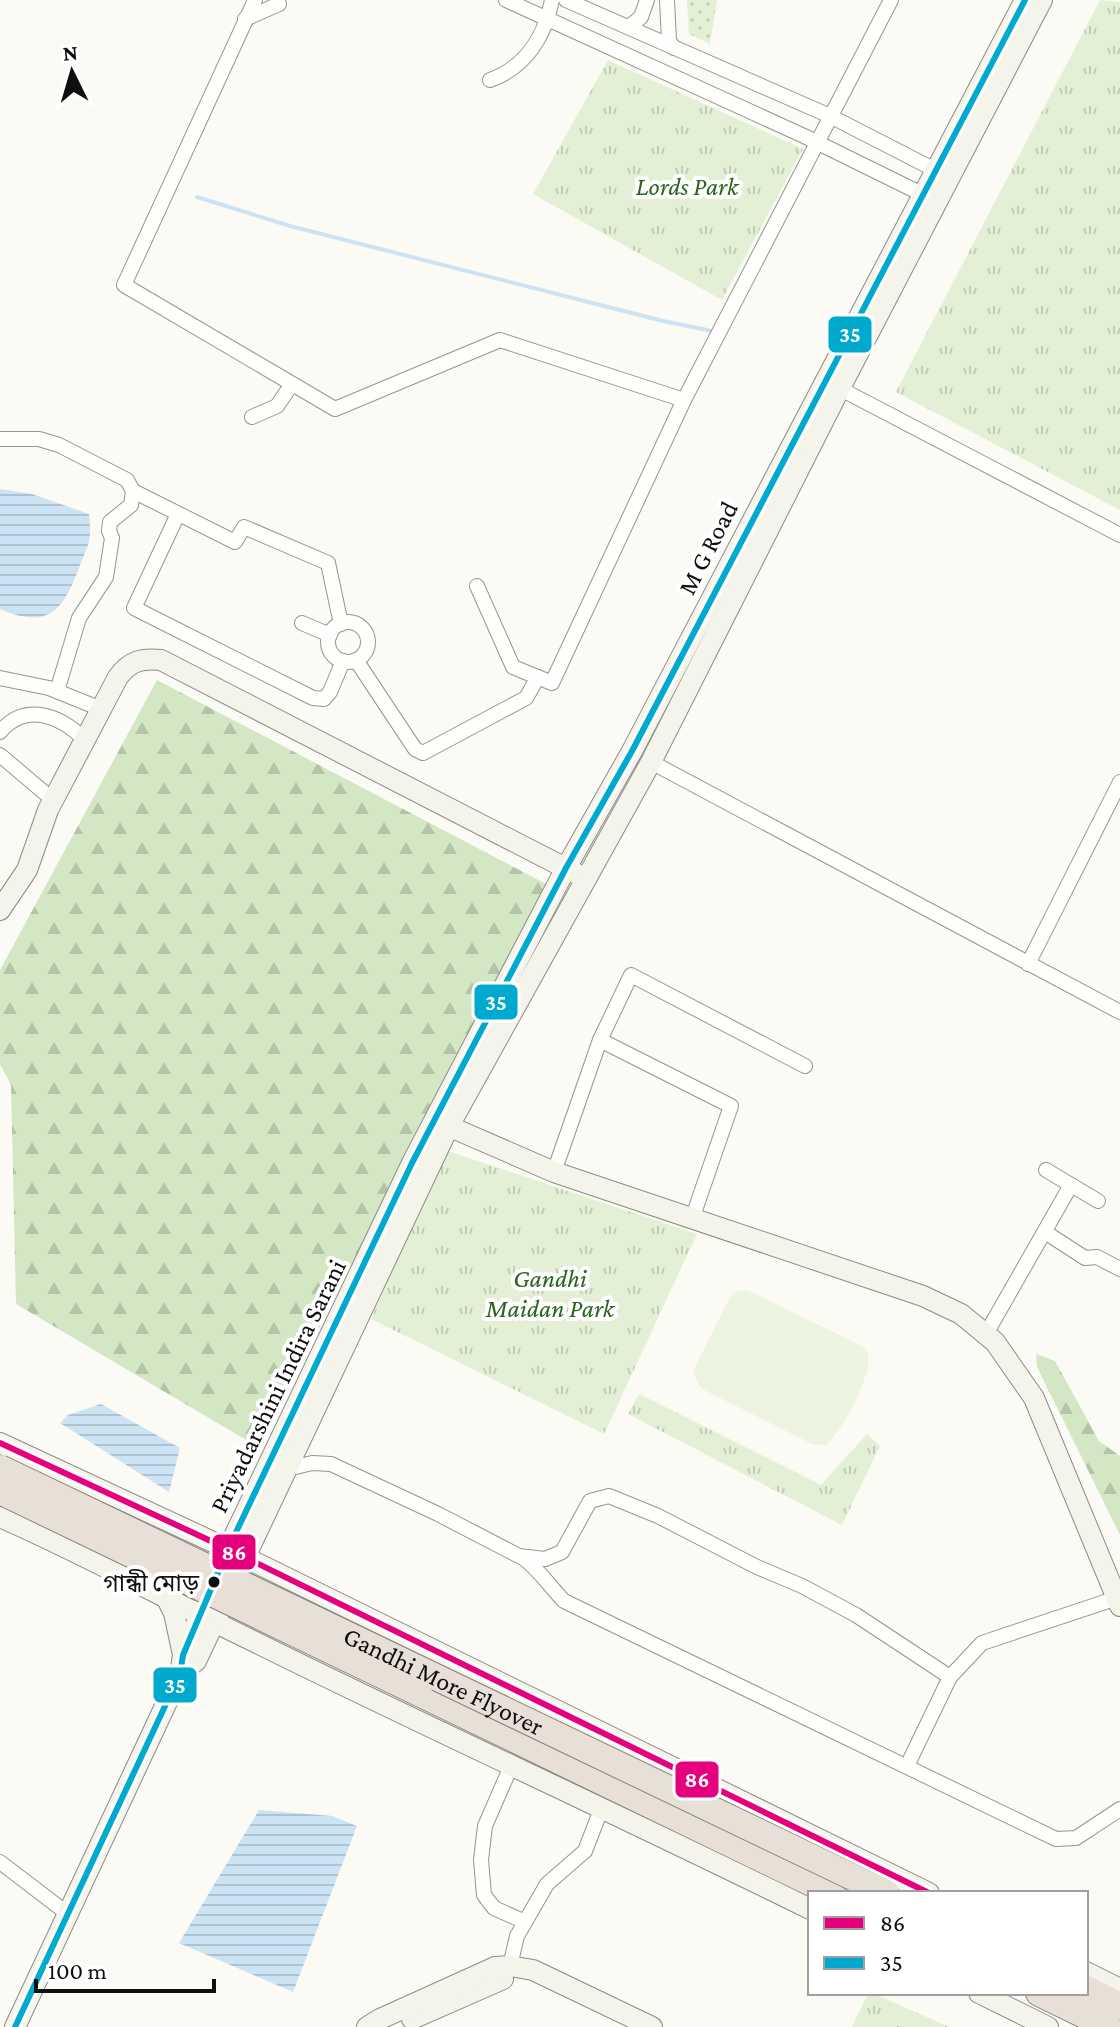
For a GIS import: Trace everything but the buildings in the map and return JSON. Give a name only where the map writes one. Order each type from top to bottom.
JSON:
[{"type":"highway","name":"Gandhi More Flyover","points":[[0,1468],[882,1891]]},
{"type":"highway","name":"Gandhi More Flyover","points":[[0,1491],[828,1891]]},
{"type":"highway","points":[[1088,1990],[1120,2006]]},
{"type":"highway","points":[[1043,1995],[1109,2027]]},
{"type":"street","points":[[255,0],[124,285],[335,409],[500,340],[684,400]]},
{"type":"street","points":[[506,0],[931,198]]},
{"type":"street","points":[[490,80],[506,74],[532,50],[548,20],[552,0]]},
{"type":"street","points":[[566,0],[830,116],[944,174],[1042,0]]},
{"type":"street","points":[[477,586],[513,667],[552,683],[684,400],[891,0]]},
{"type":"street","name":"M G Road","points":[[442,1123],[566,868],[833,384],[944,174],[1025,0]]},
{"type":"street","points":[[629,27],[641,17],[647,2]]},
{"type":"street","points":[[647,2],[653,12],[667,4],[669,41],[674,48]]},
{"type":"street","points":[[245,19],[279,4]]},
{"type":"street","points":[[621,52],[655,40]]},
{"type":"street","points":[[644,63],[655,40]]},
{"type":"street","points":[[252,417],[277,406],[292,384]]},
{"type":"street","points":[[833,384],[1120,535]]},
{"type":"street","name":"Priyadarshini Indira Sarani","points":[[188,1660],[442,1123],[623,815],[833,384]]},
{"type":"street","points":[[0,439],[39,439],[59,445],[127,480],[133,491],[235,542],[244,527],[328,563],[335,630],[329,642],[333,654],[350,660],[415,749],[423,753],[526,698],[538,677]]},
{"type":"street","points":[[57,691],[79,618],[106,577],[112,538],[110,522],[131,505],[133,491]]},
{"type":"street","points":[[178,514],[134,608],[313,698],[324,699],[350,660],[366,651],[366,632],[356,624],[335,630],[302,623]]},
{"type":"street","points":[[0,910],[27,870],[53,800],[126,665],[143,659],[161,660],[587,879]]},
{"type":"street","points":[[0,678],[57,691],[101,709]]},
{"type":"street","points":[[0,732],[8,722],[28,715],[53,717],[70,725],[85,740]]},
{"type":"street","points":[[0,755],[53,800]]},
{"type":"street","points":[[651,762],[1120,1012]]},
{"type":"street","points":[[1028,964],[1120,782]]},
{"type":"street","points":[[554,1172],[600,1040],[631,975],[805,1066]]},
{"type":"street","points":[[600,1040],[731,1106],[692,1219]]},
{"type":"street","points":[[442,1123],[554,1172],[923,1296],[961,1314],[995,1342],[1034,1398],[1119,1600],[982,1643],[950,1677],[907,1766]]},
{"type":"street","name":"Priyadarshini Indira Sarani","points":[[256,1514],[287,1469],[442,1123]]},
{"type":"street","points":[[1046,1170],[1098,1201]]},
{"type":"street","points":[[986,1334],[1071,1185]]},
{"type":"street","points":[[1045,1232],[1085,1258],[1097,1257],[1120,1269]]},
{"type":"street","points":[[0,1443],[237,1553],[925,1891]]},
{"type":"street","points":[[287,1469],[312,1463],[331,1464],[438,1514],[539,1569],[548,1585],[564,1601],[1056,1839],[1076,1838],[1120,1809]]},
{"type":"street","points":[[519,1556],[545,1559],[562,1552],[590,1501],[609,1496],[658,1516],[757,1567],[802,1586],[856,1615],[950,1677]]},
{"type":"street","points":[[204,1538],[256,1514],[260,1554],[269,1570]]},
{"type":"street","points":[[0,1517],[80,1552],[252,1641],[808,1908]]},
{"type":"street","points":[[15,2027],[188,1660],[166,1597]]},
{"type":"street","points":[[188,1660],[252,1641]]},
{"type":"street","points":[[512,1764],[485,1826],[481,1860],[484,1895],[494,1908],[525,1922]]},
{"type":"street","points":[[510,1966],[517,1936],[525,1922],[547,1884],[585,1851],[602,1807]]},
{"type":"street","points":[[0,1862],[68,1914]]},
{"type":"street","points":[[393,2027],[495,1967],[510,1966],[533,1970],[652,2027]]},
{"type":"street","points":[[1088,1973],[1120,1989]]},
{"type":"street","points":[[367,2027],[455,1992],[516,1978],[533,1983],[625,2027]]},
{"type":"street","points":[[983,1995],[1048,2027]]},
{"type":"green space","points":[[687,0],[717,0],[710,44],[689,34]]},
{"type":"green space","points":[[1100,0],[1120,2],[1120,510],[896,392]]},
{"type":"green space","name":"Lords Park","points":[[608,60],[803,149],[722,300],[533,194]]},
{"type":"green space","points":[[157,680],[546,884],[258,1447],[16,1304],[11,1085],[0,1064],[0,970]]},
{"type":"green space","name":"Gandhi Maidan Park","points":[[445,1150],[697,1234],[604,1434],[371,1319]]},
{"type":"green space","points":[[747,1290],[856,1343],[868,1354],[866,1374],[854,1402],[826,1445],[812,1444],[699,1386],[693,1371],[730,1297],[737,1291]]},
{"type":"green space","points":[[1036,1354],[1055,1361],[1099,1441],[1120,1456],[1120,1535],[1037,1367]]},
{"type":"green space","points":[[639,1394],[821,1485],[867,1434],[880,1446],[842,1525],[628,1414]]},
{"type":"green space","points":[[867,1995],[877,1995],[949,2027],[852,2027]]},
{"type":"water","points":[[0,489],[32,494],[89,514],[89,542],[73,584],[59,606],[41,617],[16,615],[0,609]]},
{"type":"water","points":[[101,1404],[180,1448],[169,1492],[60,1423],[68,1415]]},
{"type":"water","points":[[259,1810],[332,1816],[357,1826],[293,1992],[179,1943]]},
{"type":"waterway","points":[[197,197],[290,226],[717,332]]},
{"type":"transit line","name":"35","points":[[15,2027],[180,1674],[183,1655],[228,1549],[412,1163],[566,868],[632,751],[1025,0]]},
{"type":"transit line","name":"86","points":[[0,1443],[228,1549],[925,1891]]},
{"type":"place","name":"গান্ধী মোড়","points":[[214,1582]]}]
